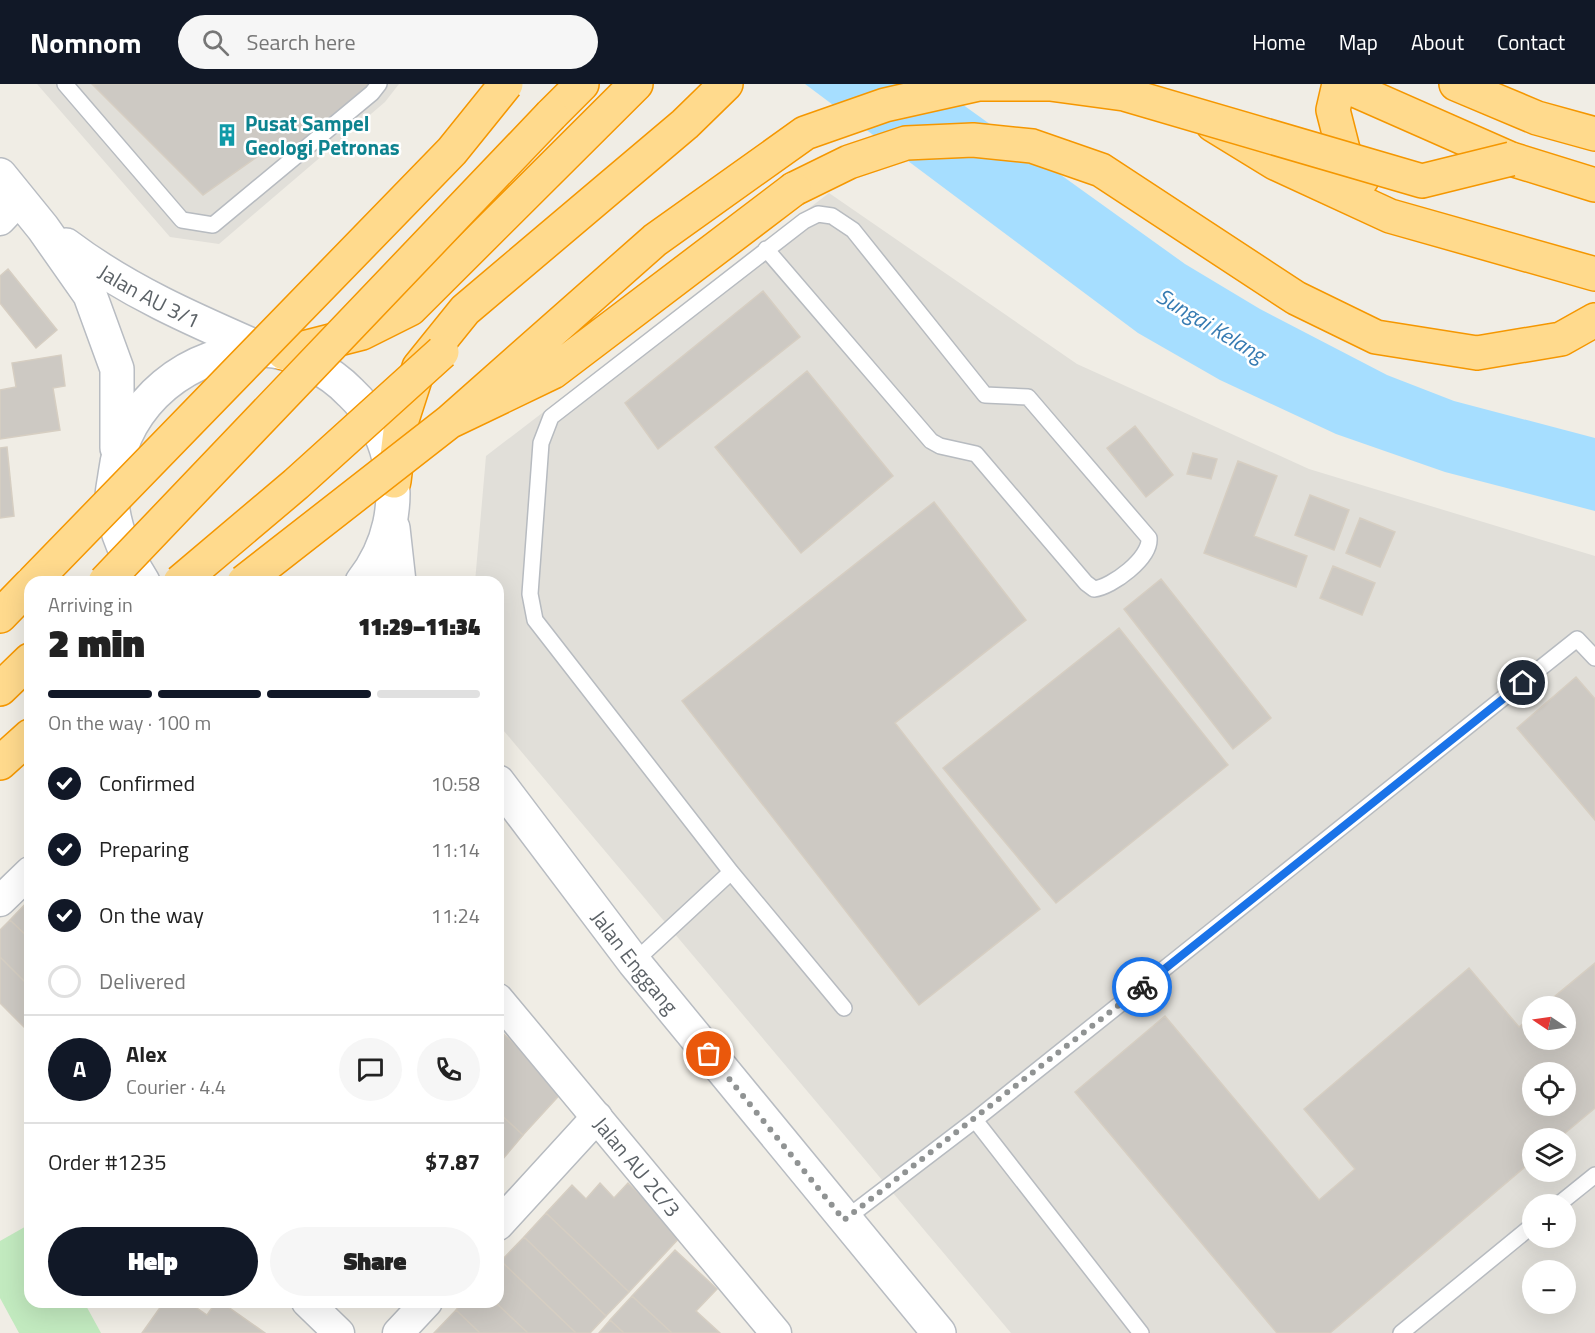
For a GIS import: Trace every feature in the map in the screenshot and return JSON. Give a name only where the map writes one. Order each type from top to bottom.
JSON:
[{"type":"highway","points":[[40,576],[453,151],[506,84]]},
{"type":"highway","points":[[111,576],[582,84]]},
{"type":"highway","points":[[273,352],[362,333],[410,309],[636,84]]},
{"type":"highway","points":[[394,481],[401,423],[418,368],[465,310],[684,124],[726,84]]},
{"type":"highway","points":[[187,576],[296,484],[750,84]]},
{"type":"highway","points":[[251,576],[449,422],[655,240],[805,134],[885,105],[979,84],[1050,84],[1124,94],[1422,181],[1511,159]]},
{"type":"highway","points":[[1148,84],[1275,163],[1390,216],[1595,274]]},
{"type":"highway","points":[[1390,216],[1345,157],[1332,110],[1340,84],[1511,159],[1595,185]]},
{"type":"highway","points":[[1456,84],[1537,118],[1595,134]]},
{"type":"highway","points":[[449,422],[553,372],[794,189],[849,162],[906,143],[973,140],[1032,146],[1101,170],[1296,298],[1376,337],[1477,353],[1561,339],[1595,320]]},
{"type":"highway","points":[[0,616],[24,592]]},
{"type":"highway","points":[[0,689],[24,666]]},
{"type":"highway","points":[[0,763],[24,741]]},
{"type":"main road","name":"Jalan AU 3/1","points":[[6,199],[95,267],[168,309],[273,352],[304,361],[339,380],[366,408],[385,442],[394,481],[392,520]]},
{"type":"main road","name":"Jalan AU 3/1","points":[[43,228],[90,295],[117,369],[117,456]]},
{"type":"main road","points":[[139,576],[121,546],[112,501],[117,456],[132,420],[158,389],[190,367],[227,354],[273,352]]},
{"type":"main road","points":[[367,576],[377,563],[392,520]]},
{"type":"main road","points":[[392,520],[398,576]]},
{"type":"main road","name":"Jalan Enggang","points":[[504,790],[634,962],[939,1333]]},
{"type":"street","points":[[0,901],[24,878]]},
{"type":"street","name":"Jalan AU 2C/3","points":[[504,1006],[776,1333]]},
{"type":"street","points":[[504,1218],[597,1117]]},
{"type":"street","points":[[313,1308],[339,1333]]},
{"type":"street","points":[[398,1333],[421,1308]]},
{"type":"lane","points":[[65,84],[182,220],[213,225],[372,93],[379,84]]},
{"type":"lane","points":[[766,249],[931,441],[940,446],[976,454],[1086,583],[1094,589],[1105,588],[1144,557],[1150,546],[1149,538],[1028,397],[985,395],[853,230],[832,216],[818,214],[766,249],[551,417],[542,443],[530,594],[535,620],[731,872],[844,1008]]},
{"type":"lane","points":[[844,1220],[975,1120],[1577,639],[1595,658]]},
{"type":"lane","points":[[634,962],[731,872]]},
{"type":"lane","points":[[975,1120],[1142,1333]]},
{"type":"lane","points":[[1571,1194],[1595,1175]]},
{"type":"lane","points":[[1401,1333],[1522,1234]]},
{"type":"shaded area","points":[[37,84],[399,84],[385,102],[219,244],[170,237]]},
{"type":"shaded area","points":[[829,193],[1077,364],[1309,469],[1595,556],[1595,1333],[1011,1333],[504,731],[504,576],[476,576],[486,456]]},
{"type":"green space","points":[[24,1227],[24,1308],[87,1308],[101,1333],[19,1333],[0,1298],[0,1241]]},
{"type":"water","name":"Sungai Kelang","points":[[805,84],[934,84],[1185,264],[1260,309],[1387,375],[1454,401],[1595,438],[1595,511],[1445,472],[1336,434],[1220,380],[1138,333]]},
{"type":"building","name":"Pusat Sampel Geologi Petronas","points":[[92,84],[371,84],[331,124],[282,155],[271,147],[203,195]]},
{"type":"building","points":[[8,269],[57,330],[36,348],[0,303],[0,276]]},
{"type":"building","points":[[763,291],[800,337],[658,449],[625,403]]},
{"type":"building","points":[[61,355],[65,386],[53,388],[60,430],[0,439],[0,390],[16,387],[12,363]]},
{"type":"building","points":[[807,371],[893,476],[801,553],[715,447]]},
{"type":"building","points":[[1135,426],[1173,475],[1146,497],[1107,448]]},
{"type":"building","points":[[7,447],[14,516],[0,518],[0,448]]},
{"type":"building","points":[[1193,453],[1217,459],[1211,479],[1187,474]]},
{"type":"building","points":[[1238,461],[1277,476],[1254,536],[1307,556],[1296,587],[1204,553]]},
{"type":"building","points":[[1310,495],[1349,510],[1334,550],[1295,535]]},
{"type":"building","points":[[934,502],[1026,620],[895,723],[1040,909],[919,1005],[682,701]]},
{"type":"building","points":[[1360,518],[1395,532],[1380,567],[1346,553]]},
{"type":"building","points":[[1333,566],[1375,583],[1362,615],[1320,598]]},
{"type":"building","points":[[1161,579],[1271,718],[1233,749],[1124,609]]},
{"type":"building","points":[[1119,628],[1228,765],[1056,903],[943,768]]},
{"type":"building","points":[[1576,677],[1595,699],[1595,820],[1517,728]]},
{"type":"building","points":[[24,905],[24,933],[10,920]]},
{"type":"building","points":[[10,920],[24,933],[24,981],[0,957],[0,930]]},
{"type":"building","points":[[0,957],[24,981],[24,1027],[0,1003]]},
{"type":"building","points":[[1595,963],[1595,1108],[1571,1128],[1522,1128],[1522,1169],[1330,1333],[1277,1333],[1075,1092],[1165,1016],[1319,1200],[1355,1169],[1304,1109],[1469,968],[1519,1027],[1522,1024],[1522,1050],[1576,1050],[1576,996],[1555,996]]},
{"type":"building","points":[[504,1034],[565,1089],[523,1135],[504,1118]]},
{"type":"building","points":[[504,1118],[523,1135],[504,1158]]},
{"type":"building","points":[[600,1183],[614,1198],[628,1183],[682,1235],[629,1292],[546,1213],[572,1185],[586,1199]]},
{"type":"building","points":[[546,1213],[629,1292],[606,1316],[524,1237]]},
{"type":"building","points":[[524,1237],[606,1316],[590,1333],[576,1333],[504,1264],[504,1258]]},
{"type":"building","points":[[675,1250],[717,1289],[696,1311],[720,1333],[672,1333],[632,1296]]},
{"type":"building","points":[[504,1264],[576,1333],[528,1333],[501,1308],[504,1308]]},
{"type":"building","points":[[632,1296],[672,1333],[624,1333],[610,1320]]},
{"type":"building","points":[[160,1308],[197,1308],[207,1315],[212,1308],[230,1308],[265,1333],[142,1333]]},
{"type":"building","points":[[458,1308],[501,1308],[528,1333],[480,1333],[456,1310]]},
{"type":"building","points":[[456,1310],[480,1333],[434,1333]]},
{"type":"building","points":[[610,1320],[624,1333],[599,1333]]},
{"type":"way so far","points":[[709,1054],[844,1220],[975,1120],[1142,987]]},
{"type":"place","name":"Pusat Sampel Geologi Petronas","points":[[227,135]]},
{"type":"route","points":[[1142,987],[1523,683]]}]
